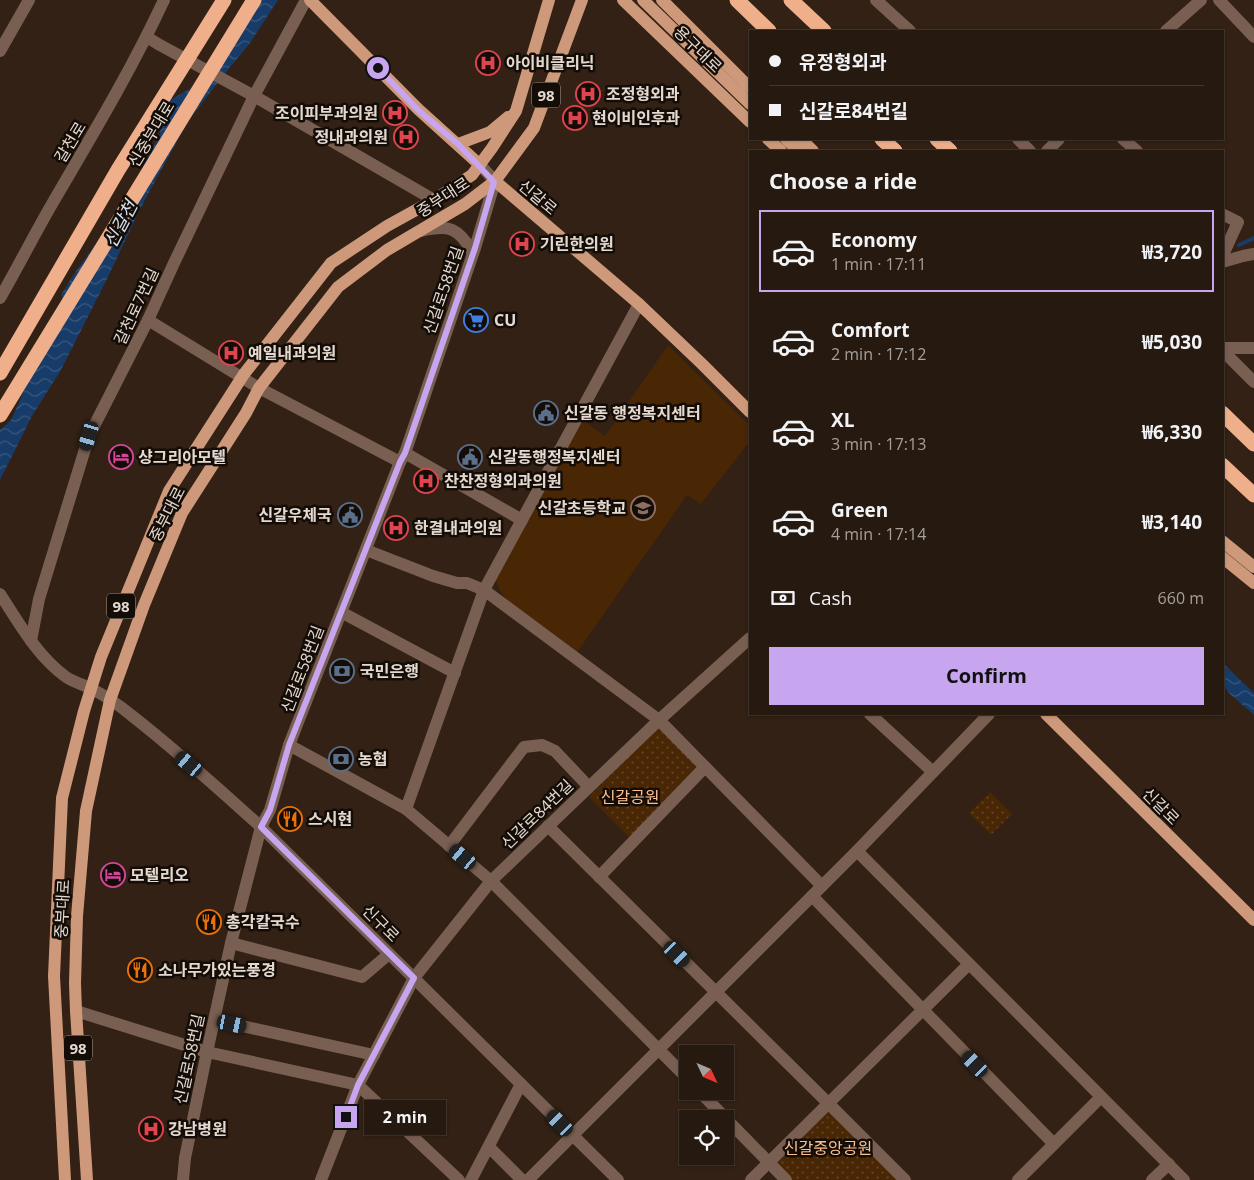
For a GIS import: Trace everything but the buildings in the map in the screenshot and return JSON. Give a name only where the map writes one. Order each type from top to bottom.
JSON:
[{"type":"highway","name":"신중부대로","points":[[0,373],[118,170],[224,0]]},
{"type":"highway","name":"신중부대로","points":[[0,415],[254,0]]},
{"type":"highway","points":[[737,0],[768,30]]},
{"type":"highway","points":[[791,0],[823,30]]},
{"type":"highway","points":[[883,140],[894,150]]},
{"type":"highway","points":[[938,140],[949,150]]},
{"type":"highway","points":[[1224,415],[1254,444]]},
{"type":"highway","points":[[1224,467],[1254,495]]},
{"type":"main road","name":"신갈로","points":[[310,0],[418,110],[480,165]]},
{"type":"main road","name":"중부대로","points":[[65,1180],[54,976],[62,798],[84,711],[101,657],[169,491],[242,378],[331,263],[387,226],[434,200],[472,175],[480,165],[516,111],[550,0]]},
{"type":"main road","name":"중부대로","points":[[86,1180],[75,983],[77,916],[86,811],[110,700],[144,605],[182,514],[246,413],[259,388],[338,287],[388,250],[465,204],[494,182],[534,128],[582,0]]},
{"type":"main road","name":"용구대로","points":[[623,0],[749,121]]},
{"type":"main road","name":"용구대로","points":[[643,0],[749,103]]},
{"type":"main road","points":[[662,0],[749,87]]},
{"type":"main road","points":[[458,144],[490,132],[516,111]]},
{"type":"main road","points":[[769,140],[780,150]]},
{"type":"main road","points":[[787,140],[798,150]]},
{"type":"main road","points":[[802,140],[812,150]]},
{"type":"main road","name":"신갈로","points":[[494,182],[639,304],[749,411]]},
{"type":"main road","points":[[1224,543],[1254,568]]},
{"type":"main road","points":[[1224,559],[1254,583]]},
{"type":"main road","name":"신갈로","points":[[1047,715],[1254,920]]},
{"type":"street","points":[[0,51],[29,0]]},
{"type":"street","name":"갈천로","points":[[0,298],[99,125],[147,37],[164,0]]},
{"type":"street","name":"갈천로7번길","points":[[32,641],[39,598],[89,436],[148,320],[254,96],[306,0]]},
{"type":"street","points":[[876,0],[909,30]]},
{"type":"street","points":[[1167,30],[1201,0]]},
{"type":"street","points":[[1219,0],[1254,36]]},
{"type":"street","points":[[147,37],[254,96],[434,200]]},
{"type":"street","points":[[1019,140],[1029,150]]},
{"type":"street","points":[[1047,150],[1058,140]]},
{"type":"street","points":[[1124,140],[1137,150]]},
{"type":"street","name":"신갈로","points":[[480,165],[494,182]]},
{"type":"street","name":"신갈로58번길","points":[[183,1180],[185,1158],[231,943],[261,827],[270,810],[289,745],[403,458],[473,253],[494,182]]},
{"type":"street","points":[[1224,215],[1238,222],[1224,253]]},
{"type":"street","points":[[419,232],[434,228],[452,230],[462,235],[473,253]]},
{"type":"street","points":[[1224,261],[1254,254]]},
{"type":"street","points":[[406,809],[484,590],[639,304]]},
{"type":"street","points":[[148,320],[259,388],[403,458],[522,520]]},
{"type":"street","points":[[1224,349],[1254,348]]},
{"type":"street","points":[[1224,351],[1254,382]]},
{"type":"street","points":[[366,550],[433,576],[457,583],[467,582],[484,590],[659,720],[822,886]]},
{"type":"street","name":"신구로","points":[[0,594],[32,641],[56,668],[75,683],[91,689],[131,715],[261,827],[618,1180]]},
{"type":"street","points":[[342,612],[454,673]]},
{"type":"street","name":"신갈로84번길","points":[[321,1180],[358,1085],[414,978],[491,881],[659,720],[749,639]]},
{"type":"street","points":[[871,715],[933,772]]},
{"type":"street","points":[[528,1180],[857,851],[988,715]]},
{"type":"street","points":[[289,745],[406,809],[491,881],[679,1070]]},
{"type":"street","points":[[449,846],[524,747],[542,745],[554,751],[589,787]]},
{"type":"street","points":[[599,877],[706,767]]},
{"type":"street","points":[[548,826],[905,1180]]},
{"type":"street","points":[[857,851],[1184,1180]]},
{"type":"street","points":[[812,896],[1054,1144]]},
{"type":"street","points":[[231,943],[362,977],[390,954]]},
{"type":"street","points":[[750,1180],[969,964]]},
{"type":"street","points":[[76,1012],[207,1052],[358,1085],[459,1180]]},
{"type":"street","points":[[215,1020],[374,1054]]},
{"type":"street","points":[[471,1180],[521,1084]]},
{"type":"street","points":[[1018,1180],[1101,1097]]},
{"type":"street","points":[[709,1100],[786,1180]]},
{"type":"street","points":[[489,1147],[522,1180]]},
{"type":"street","points":[[1152,1180],[1169,1164]]},
{"type":"green space","points":[[668,345],[749,425],[749,442],[701,504],[687,495],[576,654],[507,600],[500,591],[496,580],[583,420],[605,436]]},
{"type":"green space","name":"신갈공원","points":[[660,725],[699,767],[631,839],[589,797]]},
{"type":"green space","points":[[990,792],[1012,814],[991,835],[969,813]]},
{"type":"green space","name":"신갈중앙공원","points":[[828,1103],[905,1180],[786,1180],[768,1162]]},
{"type":"water","name":"신갈천","points":[[256,0],[278,0],[250,43],[188,121],[140,209],[61,370],[32,416],[0,480],[0,430],[11,420],[68,307],[61,295],[106,230],[136,180],[160,134],[159,122],[165,115],[173,112],[170,100],[195,86]]},
{"type":"water","points":[[1224,664],[1254,693],[1254,715],[1224,686]]},
{"type":"waterway","points":[[1239,245],[1254,238]]},
{"type":"place","name":"아이비클리닉","points":[[488,63]]},
{"type":"place","name":"조정형외과","points":[[588,94]]},
{"type":"place","name":"조이피부과의원","points":[[395,113]]},
{"type":"place","name":"현이비인후과","points":[[575,118]]},
{"type":"place","name":"정내과의원","points":[[406,137]]},
{"type":"place","name":"기린한의원","points":[[522,244]]},
{"type":"place","name":"CU","points":[[476,320]]},
{"type":"place","name":"예일내과의원","points":[[231,353]]},
{"type":"place","name":"신갈동 행정복지센터","points":[[546,413]]},
{"type":"place","name":"샹그리아모텔","points":[[121,457]]},
{"type":"place","name":"신갈동행정복지센터","points":[[470,457]]},
{"type":"place","name":"찬찬정형외과의원","points":[[426,481]]},
{"type":"place","name":"신갈초등학교","points":[[643,508]]},
{"type":"place","name":"신갈우체국","points":[[350,515]]},
{"type":"place","name":"한결내과의원","points":[[396,528]]},
{"type":"place","name":"국민은행","points":[[342,671]]},
{"type":"place","name":"농협","points":[[341,759]]},
{"type":"place","name":"스시현","points":[[290,819]]},
{"type":"place","name":"모텔리오","points":[[113,875]]},
{"type":"place","name":"총각칼국수","points":[[209,922]]},
{"type":"place","name":"소나무가있는풍경","points":[[140,970]]},
{"type":"place","name":"강남병원","points":[[151,1129]]},
{"type":"route","points":[[346,1117],[358,1085],[414,978],[261,827],[270,810],[289,745],[405,453],[475,248],[494,182],[480,165],[418,110],[378,68]]}]
